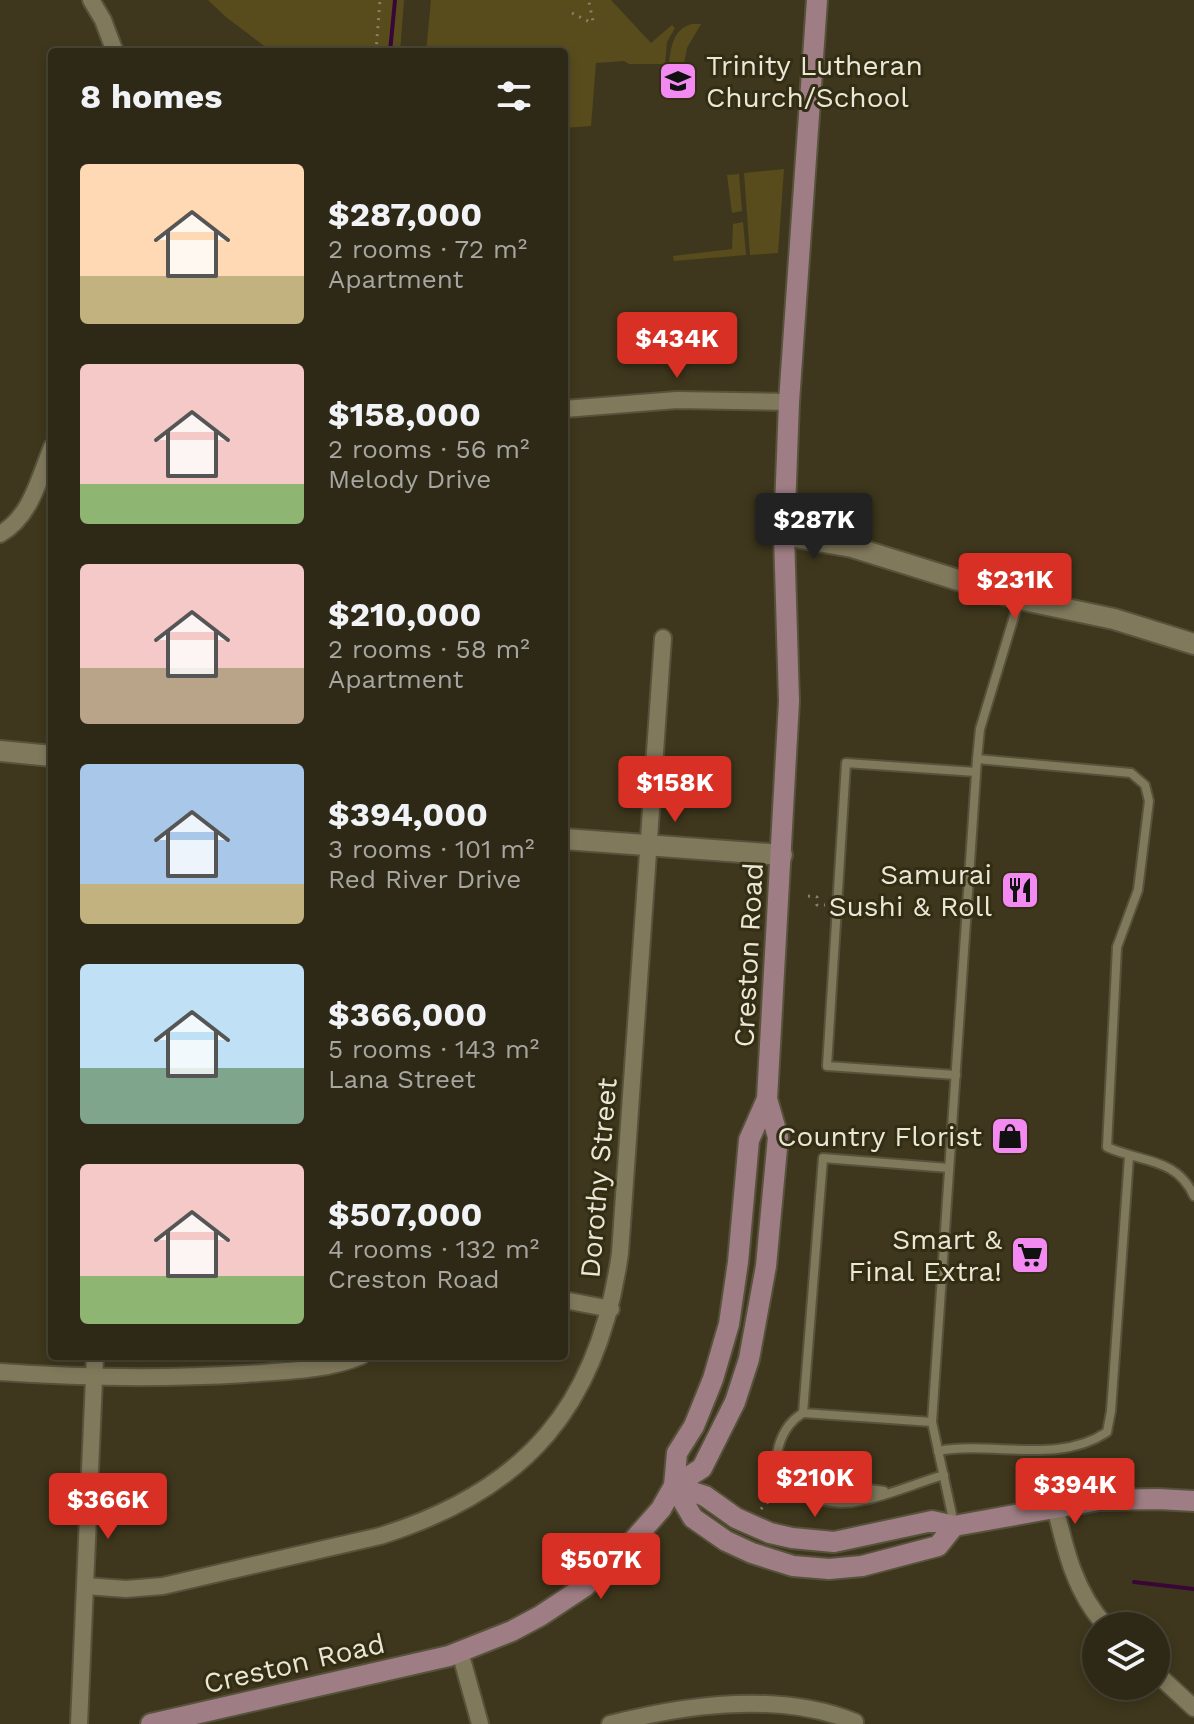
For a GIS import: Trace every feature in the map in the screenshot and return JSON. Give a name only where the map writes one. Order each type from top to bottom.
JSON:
[{"type":"main road","name":"Creston Road","points":[[151,1724],[206,1718],[460,1652],[512,1631],[584,1587],[647,1527],[674,1486],[702,1468],[735,1402],[749,1359],[766,1266],[778,1137],[767,1099],[789,701],[784,535],[789,402],[817,0]]},
{"type":"main road","name":"Creston Road","points":[[674,1486],[677,1453],[694,1426],[729,1324],[749,1140],[767,1099]]},
{"type":"main road","points":[[674,1486],[693,1518],[726,1541],[793,1566],[829,1569],[862,1566],[938,1546],[954,1526]]},
{"type":"main road","points":[[674,1486],[705,1496],[736,1518],[760,1529],[792,1538],[834,1542],[932,1521],[954,1526],[1099,1500],[1194,1501]]},
{"type":"street","points":[[91,0],[114,48]]},
{"type":"street","points":[[568,409],[677,400],[789,402]]},
{"type":"street","points":[[0,534],[14,526],[25,512],[48,457]]},
{"type":"street","points":[[784,535],[852,547],[1019,599],[1114,619],[1194,644]]},
{"type":"street","name":"Dorothy Street","points":[[86,1586],[126,1589],[163,1586],[380,1536],[453,1509],[490,1486],[520,1463],[563,1415],[590,1366],[611,1309],[620,1253],[663,638]]},
{"type":"street","points":[[0,751],[48,756]]},
{"type":"street","points":[[568,839],[782,855]]},
{"type":"street","points":[[568,1301],[611,1309]]},
{"type":"street","points":[[79,1724],[95,1360]]},
{"type":"street","points":[[0,1372],[94,1379],[180,1378],[299,1371],[344,1360]]},
{"type":"street","points":[[1055,1506],[1067,1557],[1082,1593],[1096,1612]]},
{"type":"street","points":[[460,1652],[480,1724]]},
{"type":"street","points":[[1170,1686],[1194,1708]]},
{"type":"street","points":[[610,1724],[673,1711],[748,1704],[819,1709],[855,1722]]},
{"type":"lane","points":[[954,1526],[932,1422],[976,772],[980,729],[1019,599]]},
{"type":"lane","points":[[977,759],[1131,773],[1145,785],[1149,801],[1138,890],[1117,947],[1107,1147],[1129,1157],[1166,1164],[1178,1171],[1194,1196]]},
{"type":"lane","points":[[956,1075],[827,1066],[846,763],[976,772]]},
{"type":"lane","points":[[938,1451],[962,1447],[1047,1451],[1096,1440],[1107,1432],[1129,1157]]},
{"type":"lane","points":[[944,1475],[858,1502],[823,1500],[795,1491],[781,1481],[776,1469],[776,1457],[785,1430],[803,1413],[823,1158],[949,1168]]},
{"type":"lane","points":[[803,1413],[932,1422]]},
{"type":"lane","points":[[795,1491],[825,1483],[888,1492]]},
{"type":"path","points":[[376,48],[380,0]]},
{"type":"path","points":[[572,13],[593,21],[591,0]]},
{"type":"path","points":[[808,896],[817,897],[817,905],[837,905]]},
{"type":"path","points":[[761,1509],[783,1486]]},
{"type":"shaded area","points":[[208,0],[404,0],[400,48],[267,48]]},
{"type":"shaded area","points":[[431,0],[611,0],[651,43],[672,25],[675,28],[667,42],[665,64],[629,64],[624,61],[596,63],[591,126],[568,128],[568,48],[426,48]]},
{"type":"shaded area","points":[[692,24],[701,24],[687,48],[684,64],[669,64],[677,34]]},
{"type":"shaded area","points":[[784,169],[778,253],[750,255],[744,173]]},
{"type":"shaded area","points":[[739,174],[742,211],[732,213],[727,175]]},
{"type":"shaded area","points":[[743,222],[746,255],[674,261],[673,256],[732,249],[733,224]]},
{"type":"waterway","points":[[390,48],[395,0]]},
{"type":"waterway","points":[[1134,1582],[1194,1589]]},
{"type":"place","name":"Trinity Lutheran Church/School","points":[[678,81]]},
{"type":"place","name":"Samurai Sushi & Roll","points":[[1020,890]]},
{"type":"place","name":"Country Florist","points":[[1010,1136]]},
{"type":"place","name":"Smart & Final Extra!","points":[[1030,1255]]}]
